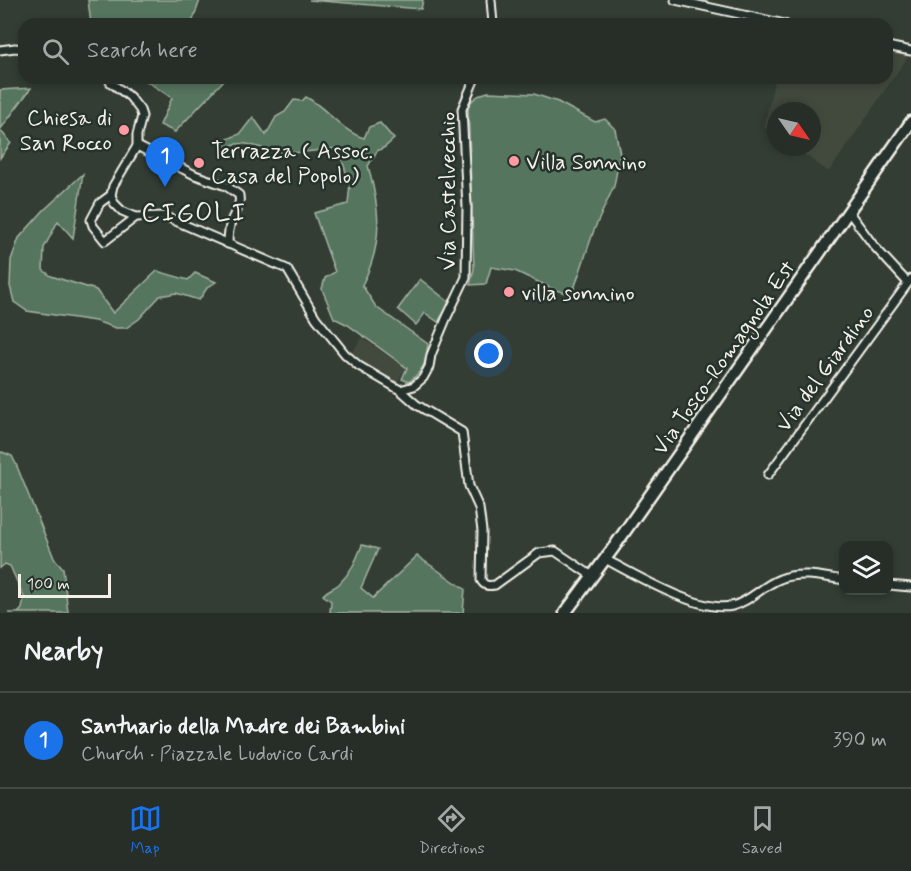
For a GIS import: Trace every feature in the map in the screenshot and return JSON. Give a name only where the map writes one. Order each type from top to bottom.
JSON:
[{"type":"main road","name":"Via Tosco-Romagnola Est","points":[[565,613],[911,122]]},
{"type":"street","points":[[491,0],[492,18]]},
{"type":"street","points":[[675,0],[758,18]]},
{"type":"street","points":[[0,44],[0,50],[18,49]]},
{"type":"street","points":[[893,47],[911,51]]},
{"type":"street","points":[[112,84],[130,97],[142,116],[137,135],[137,146],[113,186],[111,195],[114,203],[122,212],[136,217],[164,216],[287,268],[316,318],[345,354],[359,366],[400,390],[417,405],[462,432],[470,486],[479,508],[483,584],[495,585],[539,553],[555,551],[592,576]]},
{"type":"street","name":"Via Castelvecchio","points":[[400,390],[414,386],[423,378],[446,319],[466,277],[467,207],[462,109],[472,84]]},
{"type":"street","points":[[137,146],[195,175],[235,191],[239,195],[240,203],[232,218],[228,232],[228,244]]},
{"type":"street","points":[[111,195],[100,203],[91,220],[105,241],[136,217]]},
{"type":"street","name":"Via del Giardino","points":[[768,475],[910,281],[873,246],[848,211]]},
{"type":"street","points":[[605,559],[668,591],[711,606],[741,604],[780,578],[798,575],[839,580]]},
{"type":"street","points":[[893,585],[911,587]]},
{"type":"street","points":[[711,606],[717,613]]},
{"type":"shaded area","points":[[893,51],[909,55],[893,78]]},
{"type":"shaded area","points":[[774,84],[889,84],[829,172],[807,156],[821,156],[821,102],[770,102]]},
{"type":"shaded area","points":[[767,114],[767,129],[764,127]]},
{"type":"shaded area","points":[[362,338],[406,368],[396,384],[359,363],[350,355]]},
{"type":"green space","points":[[88,0],[200,0],[194,18],[90,18]]},
{"type":"green space","points":[[309,0],[423,0],[421,9]]},
{"type":"green space","points":[[151,84],[220,84],[175,132],[160,125],[172,98]]},
{"type":"green space","points":[[31,88],[0,130],[0,90]]},
{"type":"green space","points":[[488,92],[534,94],[558,102],[595,122],[605,119],[615,129],[620,154],[614,186],[594,230],[572,295],[553,289],[515,271],[491,267],[486,284],[470,285],[474,269],[468,106],[476,97]]},
{"type":"green space","points":[[306,97],[356,135],[364,138],[369,127],[380,123],[394,139],[377,151],[368,166],[375,197],[378,226],[374,255],[362,285],[376,307],[428,344],[423,366],[409,382],[402,379],[407,368],[348,325],[334,318],[322,289],[325,278],[335,272],[314,213],[348,204],[350,184],[338,148],[285,153],[253,145],[238,144],[221,149],[220,142],[240,134],[253,117],[266,135],[276,117],[285,112],[294,100],[302,101]]},
{"type":"green space","points":[[0,130],[11,143],[0,158]]},
{"type":"green space","points":[[83,174],[73,238],[58,221],[44,248],[43,270],[51,276],[96,290],[113,313],[157,271],[188,280],[195,273],[216,282],[207,288],[199,300],[176,293],[160,296],[139,319],[126,328],[27,311],[14,302],[10,286],[11,260],[19,238],[44,210]]},
{"type":"green space","points":[[420,279],[450,303],[438,322],[425,313],[416,325],[398,309]]},
{"type":"green space","points":[[0,453],[12,456],[54,558],[63,568],[68,613],[18,613],[22,609],[24,597],[10,566],[5,564],[0,568]]},
{"type":"green space","points":[[362,545],[378,549],[361,588],[373,598],[417,556],[465,589],[463,613],[330,613],[331,601],[323,595],[347,575]]},
{"type":"place","name":"Chiesa di San Rocco","points":[[124,130]]},
{"type":"place","name":"Villa Sonnino","points":[[514,161]]},
{"type":"place","name":"Terrazza ( Assoc. Casa del Popolo)","points":[[199,163]]},
{"type":"place","name":"Santuario della Madre dei Bambini","points":[[165,187]]},
{"type":"place","name":"villa sonnino","points":[[509,292]]},
{"type":"district","name":"CIGOLI","points":[[194,212]]}]
